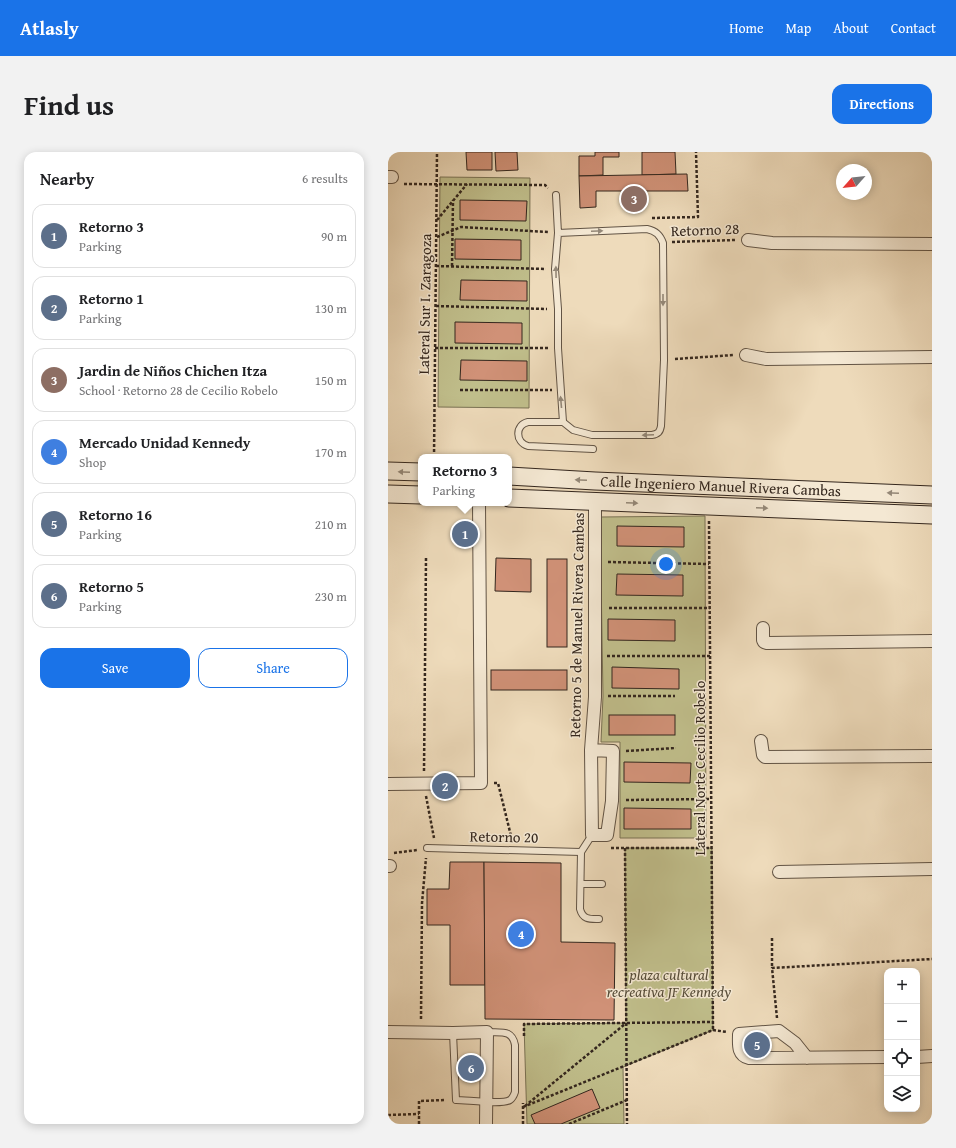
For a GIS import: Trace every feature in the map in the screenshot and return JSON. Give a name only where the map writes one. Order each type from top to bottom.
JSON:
[{"type":"street","points":[[748,240],[772,243],[932,244]]},
{"type":"street","points":[[746,355],[766,359],[932,357]]},
{"type":"street","points":[[388,471],[418,472]]},
{"type":"street","name":"Calle Ingeniero Manuel Rivera Cambas","points":[[512,476],[932,495]]},
{"type":"street","points":[[709,506],[710,485]]},
{"type":"street","points":[[388,494],[418,495]]},
{"type":"street","name":"Calle Ingeniero Manuel Rivera Cambas","points":[[512,498],[932,515]]},
{"type":"street","name":"Retorno 5 de Manuel Rivera Cambas","points":[[592,835],[591,750],[595,697],[595,501]]},
{"type":"street","points":[[388,784],[481,784],[479,506]]},
{"type":"street","points":[[762,628],[763,640],[764,642],[768,643],[932,640]]},
{"type":"street","points":[[761,740],[762,755],[765,757],[932,756]]},
{"type":"street","name":"Retorno 5 de Manuel Rivera Cambas","points":[[591,750],[613,751]]},
{"type":"street","points":[[592,835],[608,835],[612,801],[613,751]]},
{"type":"street","points":[[779,872],[932,869]]},
{"type":"street","points":[[807,1058],[795,1043],[779,1031],[739,1034],[739,1048],[744,1057],[807,1058],[884,1057]]},
{"type":"street","points":[[388,1032],[487,1032],[486,1124]]},
{"type":"street","points":[[920,1057],[932,1056]]},
{"type":"lane","points":[[556,195],[558,232],[556,269],[558,348],[563,422]]},
{"type":"lane","points":[[558,232],[647,229],[657,233],[661,237],[663,243],[664,360],[660,431],[652,436],[592,435],[573,430],[563,422],[528,422],[523,423],[520,427],[520,441],[528,446],[593,449]]},
{"type":"lane","points":[[592,835],[582,852],[580,862],[580,909],[581,914],[585,918],[599,919]]},
{"type":"lane","name":"Retorno 20","points":[[426,848],[582,852]]},
{"type":"lane","points":[[581,884],[602,884]]},
{"type":"lane","points":[[453,1033],[456,1100],[506,1102],[513,1097],[515,1092],[516,1045],[512,1036],[505,1033],[487,1032]]},
{"type":"path","name":"Lateral Sur I. Zaragoza","points":[[434,454],[437,152]]},
{"type":"path","points":[[647,229],[651,218],[698,217],[696,152]]},
{"type":"path","points":[[390,177],[392,184],[545,185],[556,195]]},
{"type":"path","points":[[437,220],[467,184]]},
{"type":"path","points":[[452,266],[453,200]]},
{"type":"path","points":[[437,237],[461,228],[558,232]]},
{"type":"path","name":"Retorno 28","points":[[663,243],[748,240]]},
{"type":"path","points":[[436,266],[556,269]]},
{"type":"path","points":[[436,306],[558,309]]},
{"type":"path","points":[[435,348],[558,348]]},
{"type":"path","points":[[664,360],[746,355]]},
{"type":"path","points":[[460,390],[560,390]]},
{"type":"path","name":"Lateral Norte Cecilio Robelo","points":[[709,506],[713,1030]]},
{"type":"path","points":[[420,1032],[422,903],[426,848],[434,839],[423,784],[426,558]]},
{"type":"path","points":[[595,561],[709,564]]},
{"type":"path","points":[[594,608],[710,608]]},
{"type":"path","points":[[595,656],[710,656]]},
{"type":"path","points":[[595,697],[675,696]]},
{"type":"path","points":[[613,751],[676,748]]},
{"type":"path","points":[[481,784],[498,783],[512,842],[512,851]]},
{"type":"path","points":[[612,801],[711,800]]},
{"type":"path","points":[[608,835],[604,848],[712,848]]},
{"type":"path","points":[[389,866],[390,853],[426,848]]},
{"type":"path","points":[[625,848],[627,1124]]},
{"type":"path","points":[[772,938],[772,968],[779,1031]]},
{"type":"path","points":[[772,968],[932,959]]},
{"type":"path","points":[[524,1024],[713,1022]]},
{"type":"path","points":[[626,1023],[523,1107],[713,1030],[739,1034]]},
{"type":"path","points":[[419,1124],[419,1101],[456,1100]]},
{"type":"path","points":[[569,1124],[627,1100]]},
{"type":"path","points":[[388,1115],[419,1114]]},
{"type":"path","points":[[388,1118],[389,1124]]},
{"type":"green space","points":[[440,177],[530,178],[529,408],[438,407]]},
{"type":"green space","points":[[705,516],[706,838],[620,838],[620,742],[601,742],[603,696],[600,517]]},
{"type":"green space","name":"plaza cultural recreativa JF Kennedy","points":[[625,848],[712,848],[713,1030],[623,1067],[624,1124],[527,1124],[524,1024],[626,1023]]},
{"type":"building","points":[[466,152],[492,152],[492,170],[467,170]]},
{"type":"building","points":[[495,152],[517,152],[518,170],[496,171]]},
{"type":"building","points":[[595,152],[619,152],[619,157],[603,157],[603,175],[579,176],[579,156],[595,156]]},
{"type":"building","points":[[642,152],[675,152],[676,174],[642,175]]},
{"type":"building","points":[[687,174],[688,191],[596,191],[596,207],[580,208],[579,176]]},
{"type":"building","points":[[460,200],[527,201],[526,221],[460,220]]},
{"type":"building","points":[[455,239],[521,240],[521,260],[455,259]]},
{"type":"building","points":[[461,280],[527,281],[527,301],[460,300]]},
{"type":"building","points":[[455,322],[522,323],[522,344],[455,343]]},
{"type":"building","points":[[461,360],[527,361],[527,381],[460,380]]},
{"type":"building","points":[[617,526],[684,527],[684,547],[617,546]]},
{"type":"building","points":[[496,558],[531,559],[531,592],[495,591]]},
{"type":"building","points":[[547,559],[567,559],[567,647],[547,647]]},
{"type":"building","points":[[617,574],[683,575],[683,596],[616,595]]},
{"type":"building","points":[[608,619],[675,620],[675,641],[608,640]]},
{"type":"building","points":[[612,667],[679,669],[679,689],[612,688]]},
{"type":"building","points":[[491,670],[567,670],[567,690],[491,690]]},
{"type":"building","points":[[609,715],[675,715],[675,735],[609,735]]},
{"type":"building","points":[[624,762],[691,763],[690,783],[624,782]]},
{"type":"building","points":[[624,808],[691,809],[691,829],[624,829]]},
{"type":"building","points":[[450,862],[484,862],[485,985],[450,985],[450,925],[427,925],[427,889],[449,889]]},
{"type":"building","points":[[484,862],[561,863],[561,942],[615,943],[614,1020],[485,1019]]},
{"type":"building","points":[[592,1089],[600,1108],[561,1124],[535,1124],[531,1115]]},
{"type":"place","name":"Jardin de Niños Chichen Itza","points":[[634,199]]},
{"type":"place","name":"Retorno 3","points":[[465,534]]},
{"type":"place","name":"Retorno 1","points":[[445,786]]},
{"type":"place","name":"Mercado Unidad Kennedy","points":[[521,934]]},
{"type":"place","name":"Retorno 16","points":[[757,1045]]},
{"type":"place","name":"Retorno 5","points":[[471,1068]]}]
